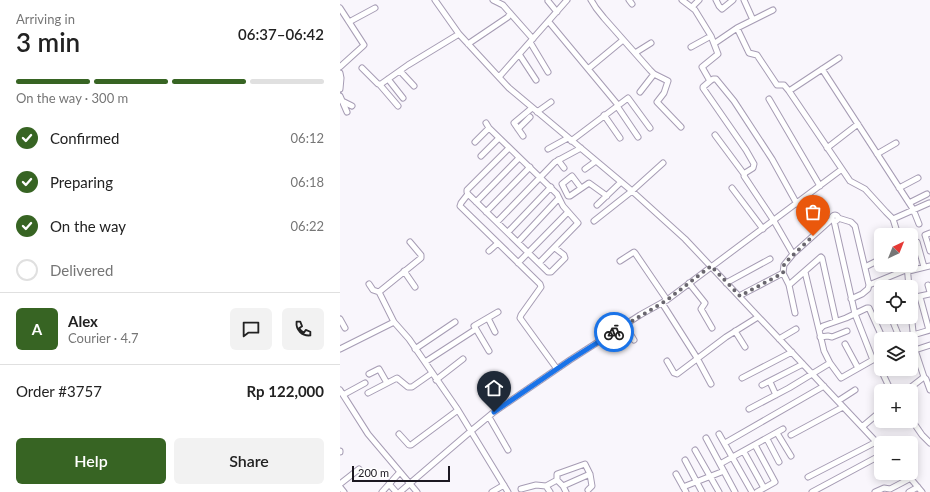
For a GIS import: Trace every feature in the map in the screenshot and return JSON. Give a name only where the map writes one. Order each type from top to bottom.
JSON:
[{"type":"street","points":[[435,0],[459,34],[499,77],[532,108],[632,191],[685,239],[874,440]]},
{"type":"street","points":[[493,0],[504,5],[532,40],[548,72]]},
{"type":"street","points":[[499,77],[567,0]]},
{"type":"street","points":[[591,0],[622,40],[654,74],[669,82],[657,101],[658,104],[681,127]]},
{"type":"street","points":[[682,0],[692,7],[714,43],[718,55],[702,68],[710,81]]},
{"type":"street","points":[[692,7],[699,0]]},
{"type":"street","points":[[716,0],[722,8],[733,0]]},
{"type":"street","points":[[744,0],[753,20]]},
{"type":"street","points":[[548,1],[557,12]]},
{"type":"street","points":[[340,8],[364,45],[340,67]]},
{"type":"street","points":[[350,22],[375,8]]},
{"type":"street","points":[[714,43],[737,28],[773,10]]},
{"type":"street","points":[[468,44],[508,17],[510,13]]},
{"type":"street","points":[[549,22],[618,106],[638,137]]},
{"type":"street","points":[[737,28],[749,52],[757,55],[777,85],[784,85],[789,91],[850,181],[868,192],[893,219],[896,228]]},
{"type":"street","points":[[380,85],[459,34]]},
{"type":"street","points":[[691,47],[711,36]]},
{"type":"street","points":[[588,69],[622,40]]},
{"type":"street","points":[[635,53],[651,43]]},
{"type":"street","points":[[519,54],[536,80]]},
{"type":"street","points":[[789,91],[839,58]]},
{"type":"street","points":[[362,68],[380,85],[398,106]]},
{"type":"street","points":[[822,69],[914,209],[919,224]]},
{"type":"street","points":[[400,71],[414,86]]},
{"type":"street","points":[[340,73],[340,89]]},
{"type":"street","points":[[640,92],[654,74]]},
{"type":"street","points":[[388,79],[403,98]]},
{"type":"street","points":[[744,174],[753,168],[754,164],[703,88],[703,86],[713,79],[716,79],[734,101],[772,159],[797,204]]},
{"type":"street","points":[[341,98],[352,106]]},
{"type":"street","points":[[341,98],[347,112]]},
{"type":"street","points":[[548,150],[570,139],[628,98],[650,128]]},
{"type":"street","points":[[769,99],[820,186]]},
{"type":"street","points":[[537,112],[551,102]]},
{"type":"street","points":[[523,136],[514,123],[532,108]]},
{"type":"street","points":[[604,115],[620,138]]},
{"type":"street","points":[[518,129],[530,116]]},
{"type":"street","points":[[827,148],[858,124]]},
{"type":"street","points":[[475,142],[488,125],[519,158],[551,187],[563,206],[578,223],[539,263]]},
{"type":"street","points":[[715,135],[744,174],[774,220],[793,254]]},
{"type":"street","points":[[481,156],[499,138]]},
{"type":"street","points":[[878,154],[896,144]]},
{"type":"street","points":[[510,148],[466,192],[548,272],[551,272],[565,258],[555,248]]},
{"type":"street","points":[[497,222],[558,160],[581,148]]},
{"type":"street","points":[[476,202],[519,158]]},
{"type":"street","points":[[558,160],[564,168]]},
{"type":"street","points":[[585,169],[596,161]]},
{"type":"street","points":[[594,221],[632,191],[663,163]]},
{"type":"street","points":[[486,212],[530,167]]},
{"type":"street","points":[[400,492],[488,417],[557,369],[625,325],[665,302],[842,169]]},
{"type":"street","points":[[899,188],[918,178]]},
{"type":"street","points":[[597,205],[621,182]]},
{"type":"street","points":[[581,188],[591,183],[607,196]]},
{"type":"street","points":[[508,232],[551,187]]},
{"type":"street","points":[[732,188],[763,229]]},
{"type":"street","points":[[468,194],[461,202],[460,206],[541,286],[521,314],[520,318],[557,369]]},
{"type":"street","points":[[909,203],[927,194]]},
{"type":"street","points":[[518,242],[559,198]]},
{"type":"street","points":[[893,219],[928,203]]},
{"type":"street","points":[[518,263],[568,212]]},
{"type":"street","points":[[795,313],[789,285],[783,273],[784,265],[793,254],[835,219]]},
{"type":"street","points":[[835,219],[851,222],[855,226],[869,285],[868,289],[851,300]]},
{"type":"street","points":[[805,272],[824,351],[840,378],[873,360],[851,300],[835,219]]},
{"type":"street","points":[[930,233],[926,235],[930,251]]},
{"type":"street","points":[[379,292],[422,256],[410,242]]},
{"type":"street","points":[[489,251],[498,242]]},
{"type":"street","points":[[918,246],[924,268]]},
{"type":"street","points":[[620,261],[635,253],[665,302],[711,384]]},
{"type":"street","points":[[789,285],[819,258],[822,258],[836,321]]},
{"type":"street","points":[[726,283],[770,259]]},
{"type":"street","points":[[864,266],[874,262]]},
{"type":"street","points":[[918,268],[930,266]]},
{"type":"street","points":[[404,271],[415,287]]},
{"type":"street","points":[[869,285],[899,272]]},
{"type":"street","points":[[740,296],[783,273]]},
{"type":"street","points":[[689,283],[705,303],[701,309],[712,328]]},
{"type":"street","points":[[369,284],[373,290],[379,292],[394,322],[458,410],[508,492]]},
{"type":"street","points":[[918,333],[929,330],[920,296],[930,293],[928,285]]},
{"type":"street","points":[[819,330],[823,326],[867,308],[870,309],[880,332]]},
{"type":"street","points":[[489,351],[474,326],[498,312]]},
{"type":"street","points":[[666,361],[676,374],[758,317]]},
{"type":"street","points":[[488,318],[495,332]]},
{"type":"street","points":[[340,319],[346,328]]},
{"type":"street","points":[[340,349],[394,322]]},
{"type":"street","points":[[415,349],[455,322]]},
{"type":"street","points":[[625,325],[634,340]]},
{"type":"street","points":[[424,362],[476,329]]},
{"type":"street","points":[[779,339],[796,329]]},
{"type":"street","points":[[820,337],[832,336],[847,331]]},
{"type":"street","points":[[735,332],[745,347]]},
{"type":"street","points":[[845,344],[858,368]]},
{"type":"street","points":[[918,349],[930,345]]},
{"type":"street","points":[[742,378],[792,352]]},
{"type":"street","points":[[436,380],[463,359]]},
{"type":"street","points":[[918,360],[930,390]]},
{"type":"street","points":[[749,409],[830,363]]},
{"type":"street","points":[[762,385],[803,364]]},
{"type":"street","points":[[369,374],[379,369],[387,383]]},
{"type":"street","points":[[368,393],[397,378],[410,387],[432,373]]},
{"type":"street","points":[[916,384],[926,377]]},
{"type":"street","points":[[770,382],[776,395]]},
{"type":"street","points":[[365,383],[342,392],[368,434],[417,492]]},
{"type":"street","points":[[725,443],[824,386]]},
{"type":"street","points":[[838,401],[855,390]]},
{"type":"street","points":[[791,435],[843,407]]},
{"type":"street","points":[[399,434],[409,445],[411,445],[458,410]]},
{"type":"street","points":[[862,427],[874,416]]},
{"type":"street","points":[[488,417],[508,450]]},
{"type":"street","points":[[917,428],[930,443]]},
{"type":"street","points":[[720,464],[783,429]]},
{"type":"street","points":[[777,433],[791,456]]},
{"type":"street","points":[[719,434],[752,492]]},
{"type":"street","points":[[706,438],[735,492]]},
{"type":"street","points":[[767,439],[779,462]]},
{"type":"street","points":[[808,477],[874,443]]},
{"type":"street","points":[[755,445],[775,482],[757,492]]},
{"type":"street","points":[[695,450],[719,492]]},
{"type":"street","points":[[744,452],[764,488]]},
{"type":"street","points":[[812,492],[874,459]]},
{"type":"street","points":[[684,460],[702,492]]},
{"type":"street","points":[[566,492],[557,480],[557,474],[584,464],[586,465],[590,474],[592,486],[588,490]]},
{"type":"street","points":[[344,492],[340,485],[359,469]]},
{"type":"street","points":[[683,487],[724,471]]},
{"type":"street","points":[[382,492],[400,472]]},
{"type":"street","points":[[563,486],[590,474]]},
{"type":"street","points":[[676,474],[686,492]]},
{"type":"street","points":[[515,492],[536,485],[546,486],[557,480]]},
{"type":"street","points":[[875,492],[884,488],[890,490],[908,480]]},
{"type":"street","points":[[913,480],[922,492]]},
{"type":"street","points":[[389,484],[396,492]]},
{"type":"street","points":[[492,492],[504,485]]},
{"type":"street","points":[[546,486],[550,492]]},
{"type":"street","points":[[909,492],[918,487]]},
{"type":"way so far","points":[[614,332],[667,300],[711,266],[740,296],[783,273],[784,265],[788,260],[813,236]]},
{"type":"route","points":[[494,412],[614,332]]}]
